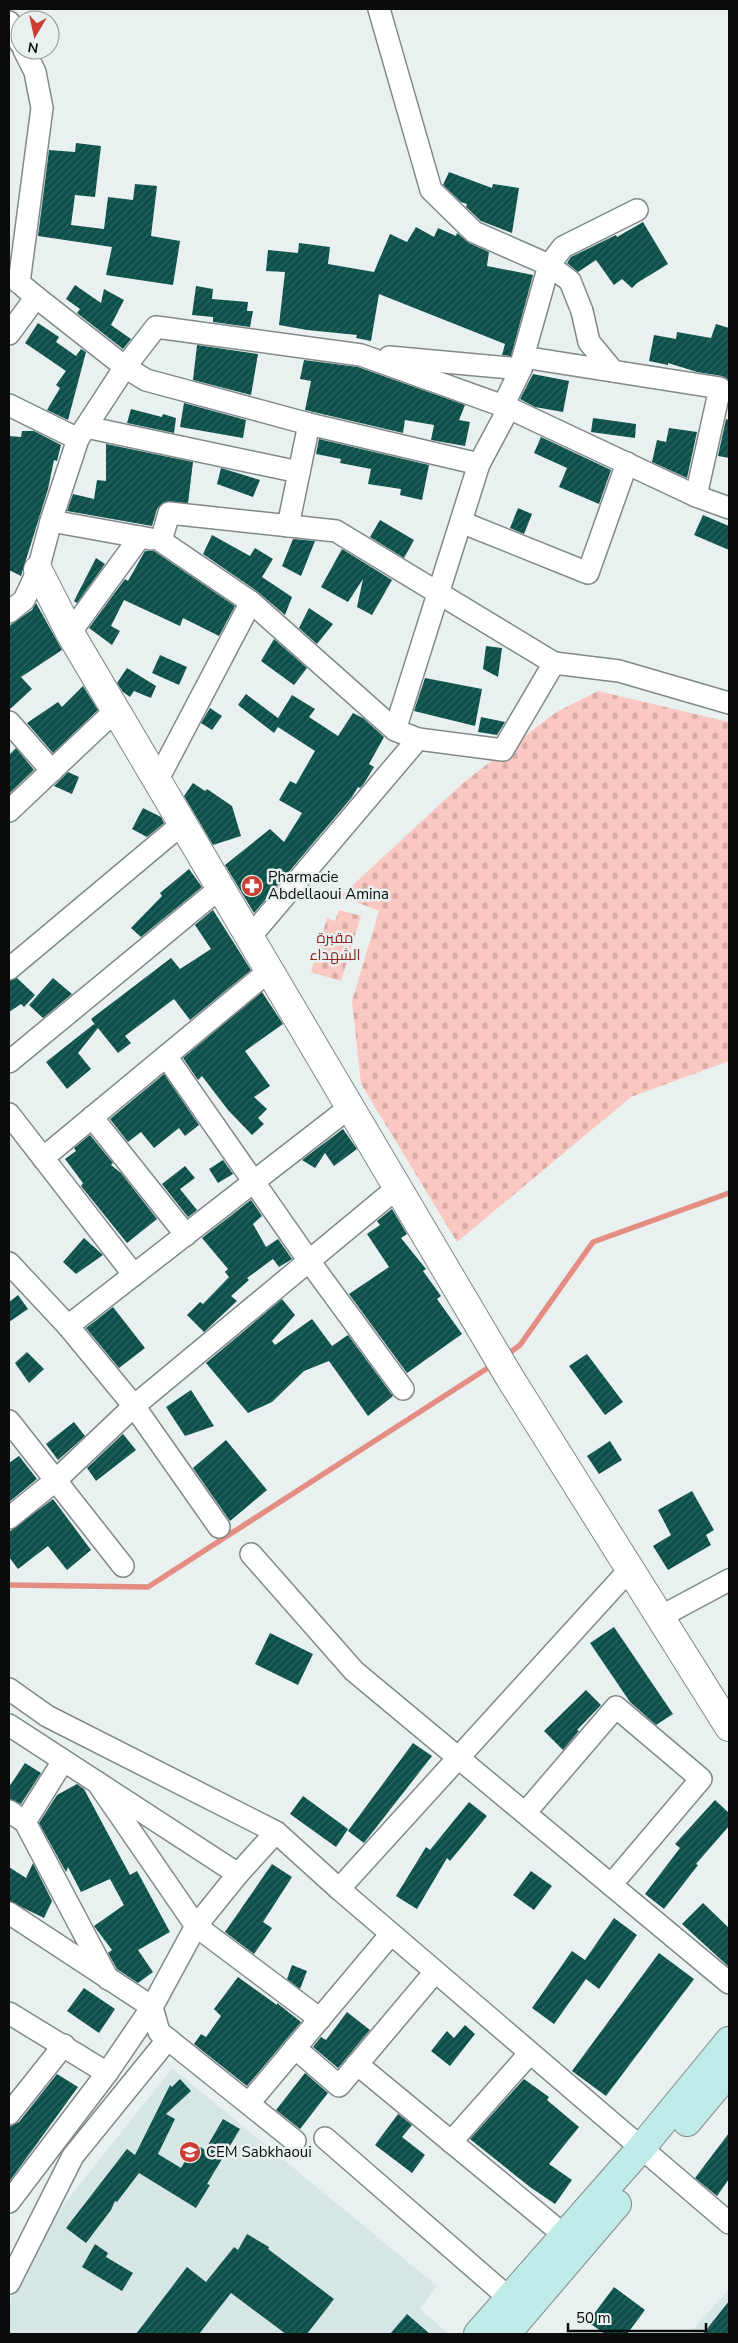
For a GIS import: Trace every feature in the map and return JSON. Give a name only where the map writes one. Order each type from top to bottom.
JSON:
[{"type":"main road","points":[[506,2334],[649,2152],[729,2041]]},
{"type":"main road","points":[[478,2334],[564,2235],[729,2072]]},
{"type":"street","points":[[379,9],[431,190],[474,232],[549,265],[570,281],[582,311],[589,342],[614,371]]},
{"type":"street","points":[[29,60],[35,72],[42,108],[14,279],[125,367],[146,380],[309,424],[479,464]]},
{"type":"street","points":[[395,730],[479,464],[506,407],[522,363],[549,265],[563,246],[637,210]]},
{"type":"street","points":[[9,334],[36,297]]},
{"type":"street","points":[[9,612],[24,600],[38,570],[51,521],[82,433],[125,367],[156,327],[361,355],[522,363],[614,371],[725,389],[696,496]]},
{"type":"street","points":[[361,355],[506,407],[696,496],[729,508]]},
{"type":"street","points":[[9,404],[82,433],[299,472]]},
{"type":"street","points":[[288,526],[309,424]]},
{"type":"street","points":[[461,522],[588,573],[627,463]]},
{"type":"street","points":[[161,540],[169,513],[336,531],[554,663],[619,671],[729,703]]},
{"type":"street","points":[[51,521],[140,538],[161,540],[251,602],[395,730],[418,739],[503,750],[554,663]]},
{"type":"street","points":[[70,633],[140,538]]},
{"type":"street","points":[[38,570],[70,633],[510,1378],[729,1727]]},
{"type":"street","points":[[157,780],[251,602]]},
{"type":"street","points":[[9,811],[116,710]]},
{"type":"street","points":[[9,722],[52,771]]},
{"type":"street","points":[[250,937],[418,739]]},
{"type":"street","points":[[9,969],[182,824]]},
{"type":"street","points":[[9,1062],[220,888]]},
{"type":"street","points":[[43,1158],[270,970]]},
{"type":"street","points":[[166,1056],[309,1261],[403,1389]]},
{"type":"street","points":[[68,1326],[350,1108]]},
{"type":"street","points":[[9,1114],[134,1275]]},
{"type":"street","points":[[92,1117],[186,1235]]},
{"type":"street","points":[[9,1518],[55,1481],[134,1406],[397,1188]]},
{"type":"street","points":[[12,1274],[68,1326],[134,1406],[218,1527]]},
{"type":"street","points":[[9,1421],[123,1566]]},
{"type":"street","points":[[251,1554],[354,1670],[729,1983]]},
{"type":"street","points":[[339,1889],[630,1569]]},
{"type":"street","points":[[660,1617],[729,1580]]},
{"type":"street","points":[[9,1689],[47,1716],[276,1832],[435,1972],[728,2218]]},
{"type":"street","points":[[525,1813],[616,1707],[701,1779],[611,1885]]},
{"type":"street","points":[[9,1725],[238,1874]]},
{"type":"street","points":[[63,1761],[17,1817],[109,1981]]},
{"type":"street","points":[[97,1782],[196,1926],[320,2019]]},
{"type":"street","points":[[9,2202],[107,2073],[152,2007],[196,1926],[238,1874],[276,1832]]},
{"type":"street","points":[[9,1913],[109,1981],[152,2007],[159,2032],[295,2141]]},
{"type":"street","points":[[249,2103],[391,1934]]},
{"type":"street","points":[[295,2048],[339,2086],[435,1972]]},
{"type":"street","points":[[9,2013],[107,2073]]},
{"type":"street","points":[[9,2283],[73,2156],[168,2039]]},
{"type":"street","points":[[9,2114],[64,2045]]},
{"type":"street","points":[[451,2142],[530,2053]]},
{"type":"street","points":[[357,2064],[564,2235]]},
{"type":"street","points":[[325,2138],[509,2298]]},
{"type":"shaded area","name":"CEM Sabkhaoui","points":[[172,2068],[437,2286],[420,2309],[449,2334],[9,2334],[9,2301],[39,2236]]},
{"type":"shaded area","points":[[729,2289],[729,2334],[689,2334]]},
{"type":"green space","points":[[598,691],[729,722],[729,1061],[631,1097],[457,1242],[361,1084],[352,1001],[379,911],[341,896],[464,782],[555,713]]},
{"type":"green space","name":"مقبرة الشهداء","points":[[339,910],[361,916],[341,981],[311,972],[327,918],[335,921]]},
{"type":"building","points":[[76,143],[101,146],[95,197],[75,195],[71,225],[104,229],[108,197],[133,200],[135,184],[157,186],[151,236],[180,241],[173,285],[106,275],[112,247],[38,236],[49,150],[75,152]]},
{"type":"building","points":[[449,172],[492,188],[493,184],[519,188],[512,233],[481,221],[466,207],[467,204],[461,202],[443,185]]},
{"type":"building","points":[[643,222],[668,264],[632,288],[622,279],[614,285],[596,260],[578,272],[567,263],[571,257],[616,235],[617,237]]},
{"type":"building","points":[[416,227],[434,237],[438,228],[456,236],[457,233],[469,243],[489,252],[487,266],[533,275],[511,356],[502,355],[505,344],[379,294],[371,341],[356,338],[357,335],[279,325],[285,272],[266,271],[268,250],[298,253],[299,243],[330,247],[328,264],[374,272],[390,234],[407,242]]},
{"type":"building","points":[[75,285],[101,303],[104,289],[124,300],[111,325],[131,339],[123,349],[77,313],[80,309],[66,299]]},
{"type":"building","points":[[196,286],[213,289],[212,299],[248,302],[247,311],[253,311],[250,327],[213,322],[213,317],[192,315]]},
{"type":"building","points":[[38,323],[59,337],[56,342],[76,356],[81,349],[86,352],[68,420],[47,410],[60,388],[56,385],[66,371],[25,343]]},
{"type":"building","points":[[716,324],[729,328],[729,380],[722,376],[697,372],[668,363],[668,365],[649,361],[654,335],[676,339],[677,332],[711,338]]},
{"type":"building","points":[[197,345],[258,354],[251,395],[193,380]]},
{"type":"building","points":[[304,360],[358,367],[465,405],[459,420],[470,422],[465,446],[431,440],[434,425],[405,420],[403,433],[305,410],[311,381],[300,379]]},
{"type":"building","points":[[533,374],[569,381],[563,412],[535,407],[520,399]]},
{"type":"building","points":[[184,403],[246,420],[243,438],[180,427]]},
{"type":"building","points":[[131,409],[162,417],[163,414],[176,418],[174,433],[127,423]]},
{"type":"building","points":[[593,418],[636,424],[635,438],[591,432]]},
{"type":"building","points":[[726,419],[729,420],[729,458],[718,456]]},
{"type":"building","points":[[669,428],[697,432],[687,478],[652,462],[657,440],[666,442]]},
{"type":"building","points":[[22,431],[34,431],[61,445],[57,461],[54,460],[48,489],[21,576],[9,570],[9,436],[21,437]]},
{"type":"building","points":[[541,437],[611,470],[599,504],[559,487],[567,468],[534,453]]},
{"type":"building","points":[[319,439],[429,465],[422,500],[400,495],[401,489],[368,484],[371,469],[340,463],[341,459],[316,454]]},
{"type":"building","points":[[106,444],[193,462],[188,503],[164,502],[157,509],[152,526],[67,511],[73,494],[94,499],[97,480],[106,481]]},
{"type":"building","points":[[221,468],[260,480],[253,497],[217,484]]},
{"type":"building","points":[[518,508],[532,514],[524,534],[510,528]]},
{"type":"building","points":[[703,515],[729,526],[729,550],[694,535]]},
{"type":"building","points":[[380,520],[414,540],[404,558],[370,537]]},
{"type":"building","points":[[212,535],[250,556],[255,548],[273,559],[262,577],[292,597],[285,615],[258,592],[203,554]]},
{"type":"building","points":[[293,539],[315,541],[301,576],[282,566]]},
{"type":"building","points":[[342,549],[392,580],[372,615],[357,607],[363,579],[348,602],[321,587]]},
{"type":"building","points":[[145,551],[154,551],[235,606],[219,636],[183,618],[180,626],[124,600],[111,626],[120,631],[112,645],[89,628],[125,579],[128,581]]},
{"type":"building","points":[[96,558],[105,564],[77,603],[74,601]]},
{"type":"building","points":[[36,603],[62,650],[21,677],[32,689],[9,710],[9,626],[32,610]]},
{"type":"building","points":[[309,608],[333,624],[317,644],[299,628]]},
{"type":"building","points":[[274,639],[307,668],[294,685],[261,661]]},
{"type":"building","points":[[486,646],[502,648],[498,677],[483,669]]},
{"type":"building","points":[[160,655],[187,667],[179,685],[152,673]]},
{"type":"building","points":[[127,668],[156,686],[151,698],[134,691],[130,697],[123,692],[117,683]]},
{"type":"building","points":[[425,678],[482,689],[475,726],[414,711]]},
{"type":"building","points":[[83,686],[98,710],[53,753],[27,723],[58,702],[62,707]]},
{"type":"building","points":[[246,694],[278,718],[292,695],[315,709],[309,717],[338,736],[353,713],[363,718],[384,737],[369,764],[374,767],[363,785],[360,788],[358,787],[352,797],[254,913],[225,865],[270,829],[284,842],[302,813],[279,800],[290,781],[296,784],[315,751],[278,727],[274,733],[238,705]]},
{"type":"building","points":[[210,708],[222,716],[212,730],[201,723]]},
{"type":"building","points":[[481,717],[505,722],[497,735],[478,732]]},
{"type":"building","points":[[16,748],[34,770],[9,794],[9,755]]},
{"type":"building","points":[[68,772],[79,777],[72,794],[54,786]]},
{"type":"building","points":[[193,783],[205,791],[207,789],[232,806],[241,836],[213,845],[184,796]]},
{"type":"building","points":[[143,808],[161,817],[164,823],[147,837],[132,829]]},
{"type":"building","points":[[189,869],[202,887],[141,937],[131,928],[162,896],[160,893]]},
{"type":"building","points":[[213,910],[251,970],[190,1020],[174,999],[125,1036],[131,1043],[118,1053],[98,1028],[78,1053],[91,1069],[67,1089],[46,1062],[94,1024],[96,1026],[91,1019],[171,958],[180,969],[211,949],[195,925]]},
{"type":"building","points":[[17,978],[35,995],[24,1007],[21,1004],[9,1012],[9,981]]},
{"type":"building","points":[[53,978],[72,994],[43,1018],[29,1005]]},
{"type":"building","points":[[262,992],[283,1024],[245,1051],[270,1086],[254,1097],[267,1109],[258,1118],[264,1124],[252,1135],[228,1110],[202,1076],[198,1080],[183,1058]]},
{"type":"building","points":[[164,1074],[199,1125],[185,1136],[179,1128],[154,1148],[141,1132],[128,1142],[110,1119]]},
{"type":"building","points":[[343,1129],[357,1149],[334,1166],[325,1153],[315,1168],[302,1160]]},
{"type":"building","points":[[90,1135],[113,1163],[111,1165],[121,1173],[157,1219],[127,1243],[81,1186],[83,1183],[65,1159],[76,1151],[74,1148]]},
{"type":"building","points":[[223,1160],[233,1174],[218,1183],[209,1169]]},
{"type":"building","points":[[185,1166],[195,1178],[180,1189],[197,1210],[188,1217],[162,1184]]},
{"type":"building","points":[[251,1200],[262,1216],[253,1224],[266,1247],[278,1239],[292,1259],[279,1267],[273,1259],[247,1278],[249,1280],[231,1296],[237,1301],[204,1332],[187,1315],[200,1302],[203,1304],[229,1277],[225,1272],[228,1269],[202,1238]]},
{"type":"building","points":[[392,1209],[407,1234],[401,1238],[426,1269],[423,1271],[441,1296],[437,1299],[462,1334],[407,1373],[349,1294],[389,1267],[367,1234],[380,1225],[377,1221]]},
{"type":"building","points":[[84,1238],[103,1255],[76,1274],[63,1262]]},
{"type":"building","points":[[18,1295],[28,1309],[9,1322],[9,1302]]},
{"type":"building","points":[[282,1299],[295,1315],[272,1341],[275,1345],[312,1319],[332,1346],[348,1335],[393,1396],[368,1416],[329,1361],[304,1371],[272,1402],[248,1413],[206,1363]]},
{"type":"building","points":[[113,1307],[145,1348],[119,1368],[86,1328]]},
{"type":"building","points":[[27,1352],[44,1369],[29,1383],[15,1363]]},
{"type":"building","points":[[587,1354],[623,1402],[605,1415],[569,1366]]},
{"type":"building","points":[[191,1390],[214,1426],[185,1436],[166,1407]]},
{"type":"building","points":[[74,1422],[85,1436],[58,1460],[46,1444]]},
{"type":"building","points":[[123,1434],[136,1450],[96,1481],[87,1468]]},
{"type":"building","points":[[226,1440],[267,1490],[230,1521],[193,1468]]},
{"type":"building","points":[[610,1441],[622,1460],[599,1474],[587,1456]]},
{"type":"building","points":[[19,1456],[37,1479],[9,1502],[9,1463]]},
{"type":"building","points":[[692,1491],[714,1530],[706,1535],[711,1545],[668,1570],[653,1546],[671,1535],[658,1510]]},
{"type":"building","points":[[53,1499],[91,1550],[67,1570],[48,1546],[18,1569],[9,1557],[9,1532]]},
{"type":"building","points":[[614,1627],[673,1714],[656,1725],[630,1702],[590,1643]]},
{"type":"building","points":[[270,1633],[313,1654],[298,1685],[255,1664]]},
{"type":"building","points":[[586,1690],[601,1705],[577,1730],[579,1731],[563,1750],[544,1731]]},
{"type":"building","points":[[413,1743],[432,1756],[364,1843],[348,1831]]},
{"type":"building","points":[[25,1763],[41,1773],[21,1804],[9,1799],[9,1787]]},
{"type":"building","points":[[77,1784],[84,1789],[130,1875],[137,1871],[170,1932],[138,1950],[153,1972],[138,1983],[117,1969],[108,1953],[112,1950],[94,1926],[124,1905],[110,1879],[81,1892],[68,1867],[66,1872],[39,1823],[57,1795]]},
{"type":"building","points":[[303,1796],[348,1829],[336,1847],[290,1814]]},
{"type":"building","points":[[715,1800],[729,1813],[729,1826],[696,1864],[698,1865],[664,1909],[645,1894],[680,1848],[675,1844]]},
{"type":"building","points":[[469,1802],[487,1816],[450,1861],[447,1858],[417,1909],[396,1896],[426,1847],[430,1850]]},
{"type":"building","points":[[33,1863],[52,1901],[44,1918],[9,1901],[9,1867],[26,1878]]},
{"type":"building","points":[[272,1864],[292,1877],[263,1922],[272,1928],[254,1954],[225,1932]]},
{"type":"building","points":[[531,1871],[552,1886],[534,1910],[513,1895]]},
{"type":"building","points":[[703,1903],[729,1928],[729,1967],[682,1924]]},
{"type":"building","points":[[614,1918],[637,1935],[599,1989],[586,1979],[554,2024],[532,2008],[572,1951],[585,1960]]},
{"type":"building","points":[[659,1953],[694,1979],[606,2096],[572,2071]]},
{"type":"building","points":[[292,1965],[307,1971],[300,1989],[287,1979]]},
{"type":"building","points":[[238,1977],[277,2005],[277,2003],[301,2022],[247,2086],[194,2044],[201,2034],[206,2037],[221,2016],[214,2009]]},
{"type":"building","points":[[84,1988],[115,2009],[99,2033],[67,2011]]},
{"type":"building","points":[[347,2012],[370,2030],[338,2068],[313,2047],[321,2037],[326,2040]]},
{"type":"building","points":[[465,2025],[475,2034],[450,2066],[431,2051],[447,2031],[454,2038]]},
{"type":"building","points":[[305,2073],[328,2093],[300,2129],[276,2110]]},
{"type":"building","points":[[57,2074],[78,2087],[9,2182],[9,2127],[19,2122]]},
{"type":"building","points":[[180,2079],[191,2091],[166,2114],[175,2119],[158,2154],[181,2168],[195,2144],[205,2150],[223,2119],[240,2129],[207,2184],[210,2185],[196,2208],[139,2173],[117,2202],[115,2201],[111,2210],[86,2243],[66,2228],[127,2149],[135,2155],[170,2085],[172,2087]]},
{"type":"building","points":[[524,2079],[549,2097],[547,2100],[579,2127],[549,2164],[572,2180],[555,2204],[530,2187],[470,2139]]},
{"type":"building","points":[[398,2114],[412,2125],[402,2137],[425,2155],[412,2173],[375,2145]]},
{"type":"building","points":[[729,2133],[729,2179],[717,2196],[695,2178]]},
{"type":"building","points":[[247,2234],[269,2247],[268,2249],[334,2299],[307,2334],[286,2334],[231,2293],[199,2334],[136,2334],[187,2267],[206,2282],[234,2247],[238,2250]]},
{"type":"building","points":[[95,2244],[108,2253],[106,2257],[133,2273],[122,2291],[82,2267]]},
{"type":"building","points":[[614,2287],[645,2310],[627,2334],[605,2334],[588,2322]]},
{"type":"building","points":[[729,2301],[729,2334],[703,2334]]},
{"type":"building","points":[[407,2314],[430,2334],[390,2334]]},
{"type":"waterway","points":[[505,1356],[520,1345],[593,1242],[729,1193]]},
{"type":"waterway","points":[[9,1585],[148,1587],[494,1364]]},
{"type":"place","name":"Pharmacie Abdellaoui Amina","points":[[252,886]]},
{"type":"place","name":"CEM Sabkhaoui","points":[[190,2152]]}]
